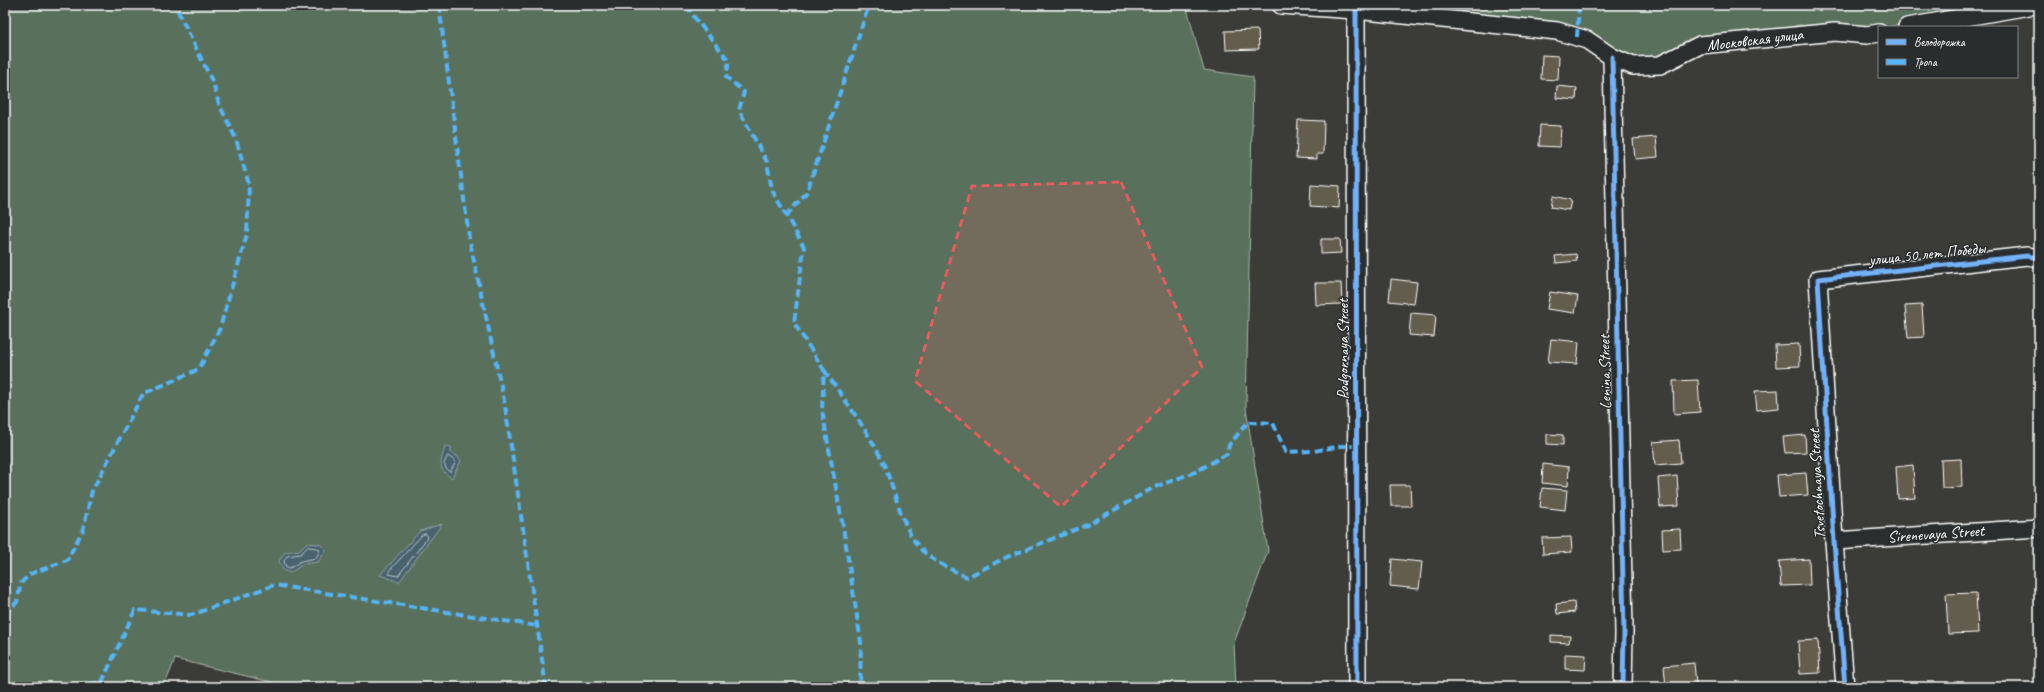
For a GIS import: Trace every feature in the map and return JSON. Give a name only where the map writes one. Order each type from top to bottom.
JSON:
[{"type":"street","name":"Московская улица","points":[[1281,5],[1356,10],[1557,31],[1587,40],[1612,58],[1633,66],[1660,65],[1700,45],[1828,32],[1867,35],[1878,33]]},
{"type":"street","points":[[1913,26],[2035,5]]},
{"type":"street","name":"Podgornaya Street","points":[[1356,10],[1357,687]]},
{"type":"street","name":"Lenina Street","points":[[1612,58],[1624,632],[1623,687]]},
{"type":"street","name":"улица 50 лет Победы","points":[[1818,279],[2027,256],[2039,258]]},
{"type":"street","name":"Tsvetochnaya Street","points":[[1818,279],[1834,541],[1845,687]]},
{"type":"street","name":"Sirenevaya Street","points":[[1834,541],[2039,528]]},
{"type":"highlighted area","points":[[1121,182],[1202,367],[1061,507],[915,381],[972,186]]},
{"type":"green space","points":[[5,5],[1186,5],[1204,70],[1253,77],[1246,408],[1268,551],[1234,643],[1236,687],[292,687],[175,659],[164,687],[5,687]]},
{"type":"green space","points":[[1357,5],[2010,5],[1958,9],[1923,21],[1893,26],[1830,28],[1799,25],[1661,58],[1632,60],[1619,57],[1601,40]]},
{"type":"water","points":[[445,446],[451,447],[451,453],[457,456],[461,461],[452,478],[447,475],[441,465]]},
{"type":"water","points":[[442,524],[399,582],[380,575],[420,531]]},
{"type":"water","points":[[306,543],[320,544],[326,550],[318,562],[303,564],[290,573],[283,570],[279,561],[285,552],[299,550]]},
{"type":"building","points":[[1258,30],[1259,49],[1226,50],[1225,31]]},
{"type":"building","points":[[1542,55],[1559,56],[1558,80],[1541,79]]},
{"type":"building","points":[[1557,86],[1577,88],[1576,100],[1556,98]]},
{"type":"building","points":[[1298,120],[1324,121],[1323,154],[1317,154],[1317,159],[1296,158]]},
{"type":"building","points":[[1540,125],[1561,126],[1560,147],[1539,146]]},
{"type":"building","points":[[1656,137],[1658,157],[1635,159],[1633,139]]},
{"type":"building","points":[[1311,184],[1340,186],[1339,208],[1310,206]]},
{"type":"building","points":[[1553,196],[1571,200],[1569,210],[1551,207]]},
{"type":"building","points":[[1321,239],[1340,239],[1341,253],[1321,254]]},
{"type":"building","points":[[1576,254],[1577,261],[1556,263],[1555,256]]},
{"type":"building","points":[[1391,279],[1417,282],[1414,304],[1389,301]]},
{"type":"building","points":[[1315,283],[1341,283],[1342,304],[1316,305]]},
{"type":"building","points":[[1550,292],[1578,296],[1575,313],[1547,309]]},
{"type":"building","points":[[1922,305],[1924,337],[1908,338],[1905,306]]},
{"type":"building","points":[[1411,313],[1436,315],[1434,337],[1409,335]]},
{"type":"building","points":[[1551,339],[1579,342],[1577,364],[1548,362]]},
{"type":"building","points":[[1799,344],[1800,366],[1776,367],[1775,345]]},
{"type":"building","points":[[1698,380],[1700,412],[1674,414],[1673,381]]},
{"type":"building","points":[[1778,390],[1779,408],[1757,410],[1755,391]]},
{"type":"building","points":[[1547,434],[1563,435],[1563,445],[1547,444]]},
{"type":"building","points":[[1805,435],[1806,452],[1785,453],[1783,437]]},
{"type":"building","points":[[1679,440],[1681,463],[1655,465],[1653,442]]},
{"type":"building","points":[[1961,459],[1962,487],[1942,488],[1941,460]]},
{"type":"building","points":[[1543,464],[1569,467],[1568,486],[1542,483]]},
{"type":"building","points":[[1913,465],[1915,498],[1898,499],[1896,467]]},
{"type":"building","points":[[1806,473],[1808,495],[1779,497],[1777,475]]},
{"type":"building","points":[[1677,476],[1679,506],[1660,507],[1658,478]]},
{"type":"building","points":[[1390,485],[1410,485],[1411,506],[1391,506]]},
{"type":"building","points":[[1542,488],[1567,490],[1565,510],[1540,507]]},
{"type":"building","points":[[1680,529],[1681,549],[1663,550],[1662,530]]},
{"type":"building","points":[[1571,537],[1572,552],[1543,554],[1542,538]]},
{"type":"building","points":[[1392,559],[1422,562],[1419,589],[1390,586]]},
{"type":"building","points":[[1809,559],[1810,585],[1781,586],[1779,561]]},
{"type":"building","points":[[1976,593],[1978,633],[1948,634],[1946,594]]},
{"type":"building","points":[[1574,602],[1575,612],[1557,614],[1556,604]]},
{"type":"building","points":[[1551,635],[1570,636],[1569,643],[1551,642]]},
{"type":"building","points":[[1818,640],[1820,673],[1800,674],[1798,641]]},
{"type":"building","points":[[1565,654],[1586,655],[1585,670],[1565,669]]},
{"type":"building","points":[[1694,663],[1696,684],[1666,687],[1664,666]]},
{"type":"marked path","points":[[5,614],[17,602],[21,583],[30,574],[67,560],[83,530],[92,491],[143,394],[199,369],[220,328],[247,234],[249,185],[236,139],[219,104],[213,83],[175,5]]},
{"type":"marked path","points":[[439,5],[469,238],[505,405],[546,687]]},
{"type":"marked path","points":[[687,5],[691,13],[729,61],[726,77],[744,92],[739,110],[767,162],[772,190],[804,247],[794,323],[824,370],[822,410],[844,533],[861,642],[860,687]]},
{"type":"marked path","points":[[786,216],[807,192],[869,5]]},
{"type":"marked path","points":[[1368,11],[1369,5]]},
{"type":"marked path","points":[[1577,37],[1579,5]]},
{"type":"marked path","points":[[824,370],[876,448],[886,470],[905,523],[917,545],[935,560],[967,577],[1007,557],[1089,524],[1155,487],[1195,472],[1227,454],[1229,445],[1248,422],[1273,423],[1286,452],[1314,451],[1341,446],[1356,446]]},
{"type":"marked path","points":[[78,687],[102,682],[135,610],[191,615],[274,585],[537,626]]},
{"type":"cycle path","points":[[1356,10],[1357,687]]},
{"type":"cycle path","points":[[1612,57],[1624,632],[1623,687]]},
{"type":"cycle path","points":[[1845,687],[1834,541],[1818,279],[2027,256],[2039,258]]}]
